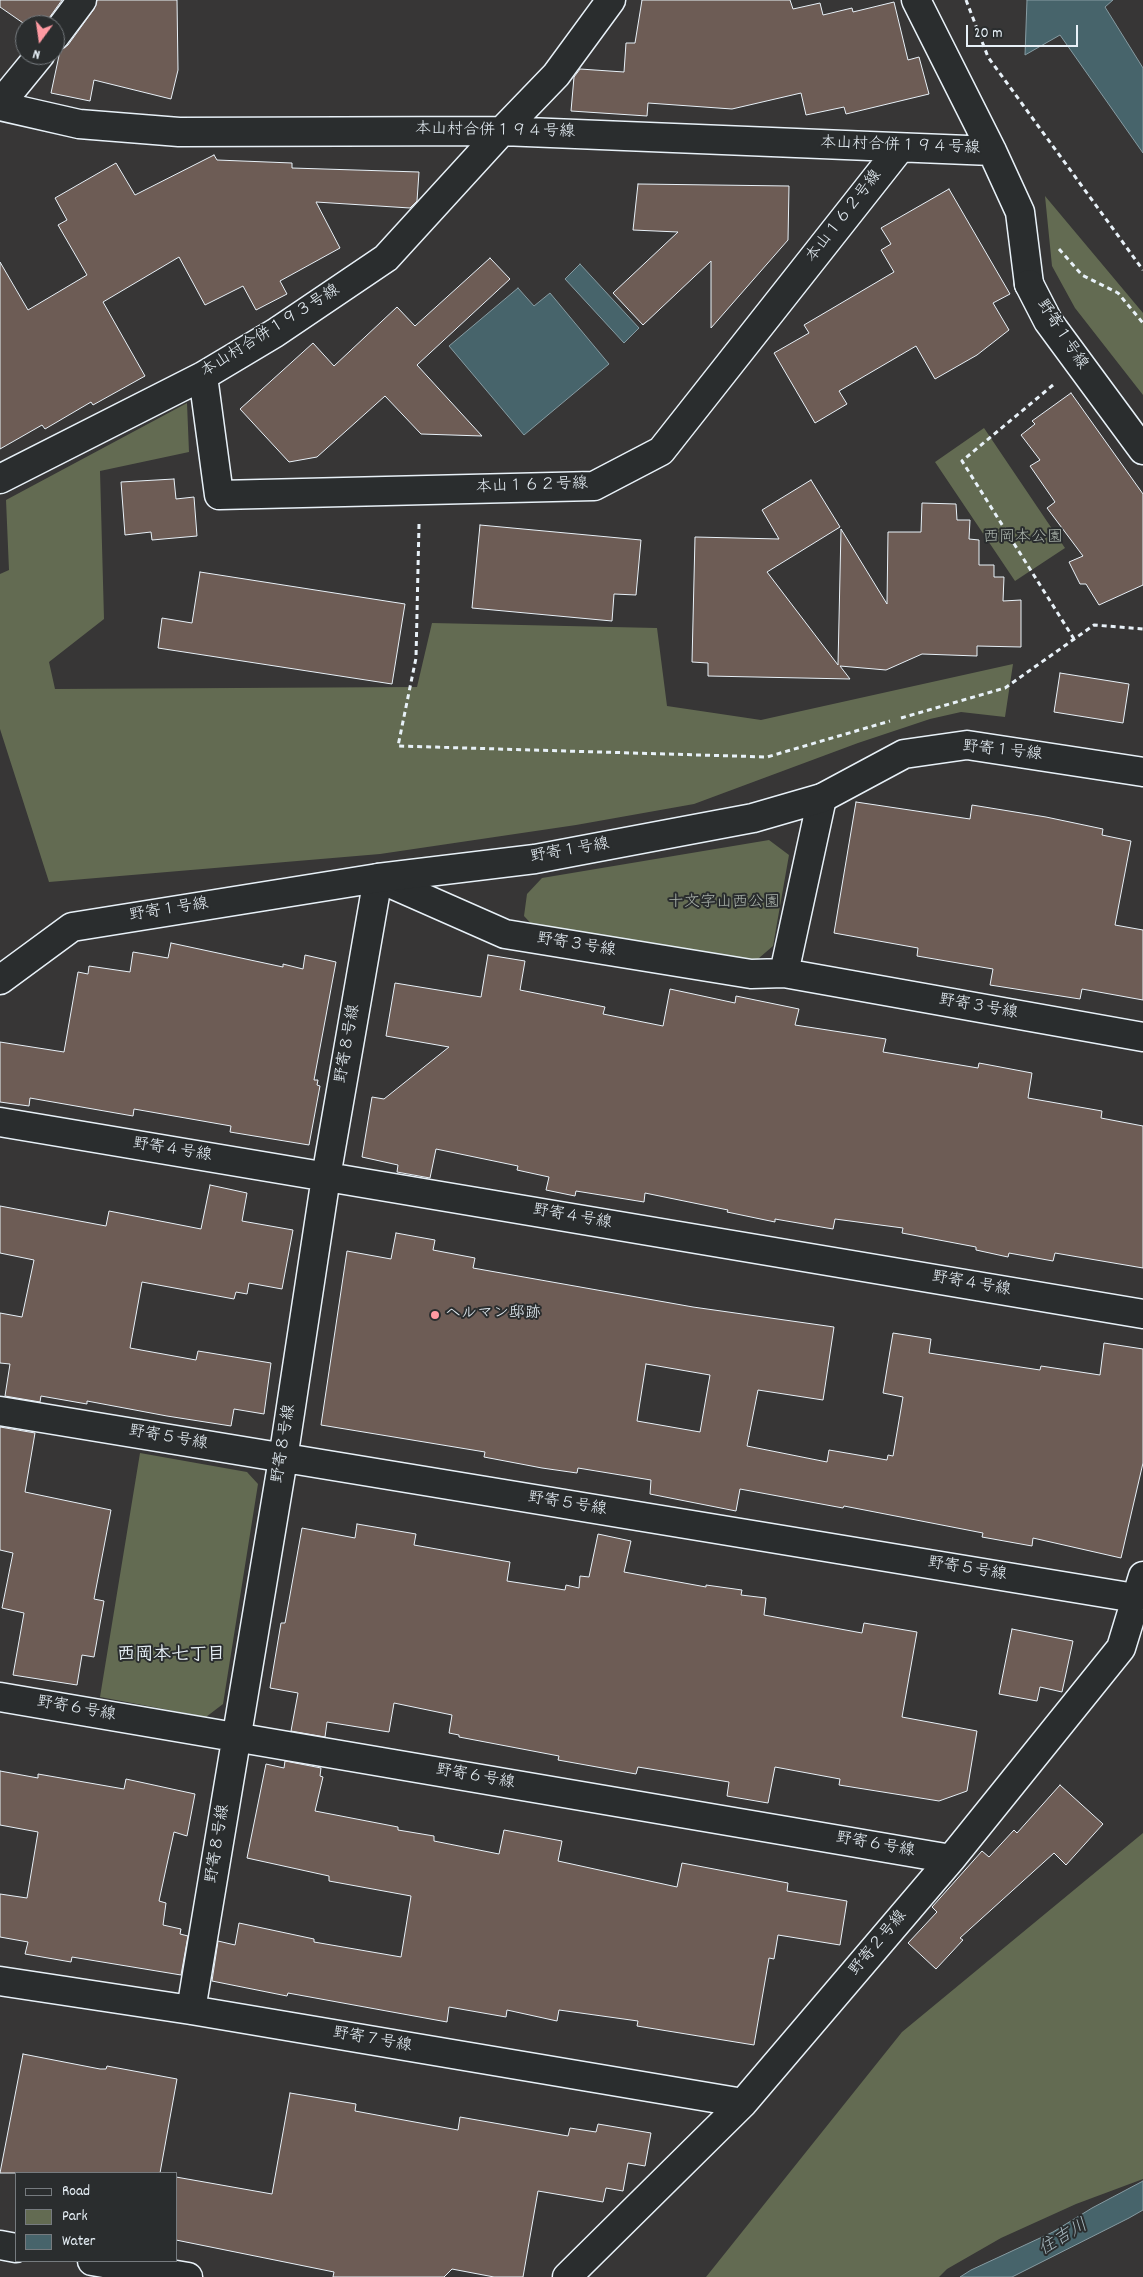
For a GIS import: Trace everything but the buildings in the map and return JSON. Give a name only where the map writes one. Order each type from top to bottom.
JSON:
[{"type":"street","points":[[65,23],[82,0]]},
{"type":"street","name":"本山村合併１９３号線","points":[[0,479],[203,376],[275,333],[386,258],[556,75],[611,0]]},
{"type":"street","name":"野寄１号線","points":[[916,0],[992,151],[1020,212],[1029,284],[1048,321],[1080,367],[1143,450]]},
{"type":"street","points":[[0,105],[32,65]]},
{"type":"street","name":"本山村合併１９４号線","points":[[0,105],[78,124],[179,132],[502,131],[992,151]]},
{"type":"street","name":"本山１６２号線","points":[[203,376],[219,495],[594,486],[661,451],[900,148]]},
{"type":"street","name":"野寄１号線","points":[[0,980],[72,926],[378,878],[535,859],[753,818],[822,798],[904,754],[968,745],[1143,772]]},
{"type":"street","points":[[784,973],[822,798]]},
{"type":"street","name":"野寄３号線","points":[[378,878],[505,934],[751,974],[784,973],[1143,1037]]},
{"type":"street","name":"野寄８号線","points":[[191,2010],[283,1458],[326,1177],[378,878]]},
{"type":"street","name":"野寄４号線","points":[[0,1122],[1143,1314]]},
{"type":"street","name":"野寄５号線","points":[[0,1411],[283,1458],[1139,1587]]},
{"type":"street","name":"野寄２号線","points":[[567,2277],[743,2104],[951,1859],[1121,1648],[1139,1587]]},
{"type":"street","name":"野寄６号線","points":[[0,1697],[951,1859]]},
{"type":"street","name":"野寄７号線","points":[[0,1981],[191,2010],[743,2104]]},
{"type":"street","points":[[0,2245],[15,2248]]},
{"type":"street","points":[[98,2262],[188,2277]]},
{"type":"path","points":[[966,0],[988,56],[1143,270]]},
{"type":"path","points":[[1058,248],[1082,275],[1118,293],[1143,323]]},
{"type":"path","points":[[1074,639],[962,461],[1058,381],[1080,367]]},
{"type":"path","points":[[419,490],[416,658],[398,746],[766,757],[891,721]]},
{"type":"path","points":[[900,718],[1005,688],[1094,625],[1143,629]]},
{"type":"green space","points":[[1045,196],[1143,313],[1143,395],[1075,308],[1052,266]]},
{"type":"green space","points":[[187,403],[189,452],[100,471],[104,619],[49,662],[55,689],[417,687],[432,623],[657,628],[667,706],[761,720],[1013,664],[1005,717],[961,712],[930,719],[858,743],[694,804],[576,825],[380,854],[49,882],[0,729],[0,574],[9,570],[6,500]]},
{"type":"green space","name":"西岡本公園","points":[[984,428],[1065,548],[1015,581],[935,462]]},
{"type":"green space","name":"十文字山西公園","points":[[769,840],[789,855],[773,946],[752,964],[537,930],[524,916],[527,894],[542,878]]},
{"type":"green space","points":[[140,1453],[247,1472],[258,1484],[223,1704],[206,1717],[100,1697]]},
{"type":"green space","points":[[1143,1833],[1143,2179],[1076,2204],[1001,2238],[947,2269],[939,2277],[706,2277],[902,2032]]},
{"type":"water","points":[[1027,0],[1113,0],[1105,7],[1143,68],[1143,153],[1060,35],[1025,55]]},
{"type":"water","points":[[580,264],[639,328],[624,343],[565,279]]},
{"type":"water","points":[[518,288],[534,306],[550,293],[609,364],[524,435],[449,346]]},
{"type":"water","name":"住吉川","points":[[1143,2181],[1143,2210],[1129,2218],[1012,2277],[960,2277],[971,2270],[1053,2232],[1092,2208]]},
{"type":"place","name":"ヘルマン邸跡","points":[[435,1315]]},
{"type":"district","name":"西岡本七丁目","points":[[171,1657]]}]
